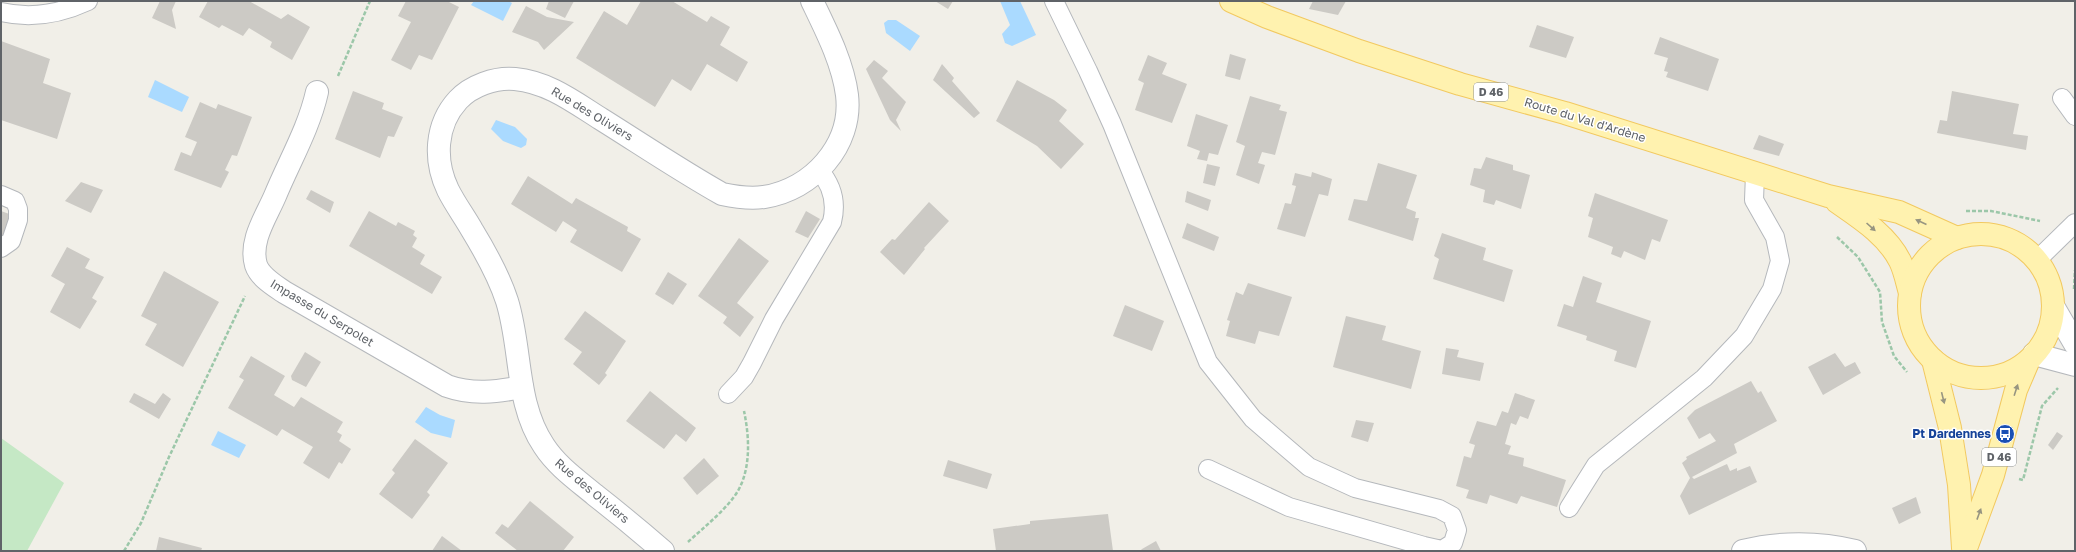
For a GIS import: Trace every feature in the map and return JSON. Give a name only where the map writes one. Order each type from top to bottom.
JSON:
[{"type":"main road","name":"Route du Val d'Ardène","points":[[1231,1],[1267,17],[1359,51],[1460,84],[1565,113],[1828,196],[1899,212],[1957,238]]},
{"type":"main road","name":"Route du Val d'Ardène","points":[[1828,196],[1861,218],[1883,238],[1900,261],[1910,293]]},
{"type":"main road","points":[[1979,233],[2002,236],[2023,247],[2037,260],[2050,283],[2053,306],[2051,327],[2041,346],[2031,358],[2010,372],[1991,378],[1970,377],[1950,371],[1933,360],[1918,341],[1910,318],[1910,293],[1916,275],[1926,259],[1940,246],[1957,238],[1979,233]]},
{"type":"main road","name":"D 46","points":[[1964,551],[1993,475],[2016,390],[2031,358]]},
{"type":"main road","name":"D 46","points":[[1933,360],[1950,428],[1959,485],[1964,551]]},
{"type":"street","name":"Rue des Oliviers","points":[[663,551],[556,461],[545,448],[534,428],[529,417],[522,386],[517,344],[508,302],[490,260],[448,189],[439,158],[439,138],[445,120],[454,104],[464,93],[499,79],[532,82],[550,87],[722,194],[740,198],[765,197],[786,191],[804,182],[819,170],[838,145],[844,131],[847,115],[847,96],[835,53],[812,1]]},
{"type":"street","name":"Impasse du Serpolet","points":[[316,95],[258,235],[255,261],[260,271],[270,283],[284,292],[447,386],[458,390],[483,392],[522,386]]},
{"type":"street","points":[[2053,306],[2075,344]]},
{"type":"street","points":[[2031,358],[2075,365]]},
{"type":"street","points":[[1743,551],[1793,544],[1837,546],[1855,551]]},
{"type":"lane","points":[[1,12],[18,16],[56,13],[88,1]]},
{"type":"lane","points":[[1054,1],[1112,124],[1208,362],[1253,419],[1309,467],[1355,488],[1439,509],[1452,516],[1457,530],[1453,543],[1442,550],[1335,522],[1289,507],[1208,469]]},
{"type":"lane","points":[[2062,98],[2075,116]]},
{"type":"lane","points":[[732,390],[752,363],[774,319],[832,222],[835,211],[834,201],[830,187],[819,170]]},
{"type":"lane","points":[[1569,508],[1596,465],[1704,378],[1744,336],[1772,288],[1780,261],[1775,237],[1754,200],[1755,174]]},
{"type":"lane","points":[[1,195],[15,201],[19,214],[11,241],[1,248]]},
{"type":"lane","points":[[2037,260],[2075,223]]},
{"type":"path","points":[[316,95],[323,96],[335,81],[370,1]]},
{"type":"path","points":[[1836,236],[1858,257],[1880,292],[1882,322],[1894,356],[1908,374]]},
{"type":"path","points":[[2074,295],[2075,270]]},
{"type":"path","points":[[124,551],[141,523],[169,457],[236,312],[260,271]]},
{"type":"path","points":[[684,546],[733,497],[743,478],[747,464],[748,428],[742,398],[732,390]]},
{"type":"green space","points":[[1,438],[64,483],[27,551],[1,551]]},
{"type":"water","points":[[474,1],[508,1],[512,3],[503,21],[471,5]]},
{"type":"water","points":[[1000,1],[1020,1],[1036,35],[1012,46],[1005,43],[1002,34],[1010,25]]},
{"type":"water","points":[[888,20],[896,20],[920,36],[910,51],[886,33],[884,23]]},
{"type":"water","points":[[155,80],[189,97],[182,112],[148,97]]},
{"type":"water","points":[[496,120],[515,127],[527,139],[526,145],[521,148],[503,141],[491,129]]},
{"type":"water","points":[[426,407],[440,415],[455,420],[451,438],[431,433],[415,422]]},
{"type":"water","points":[[218,431],[246,445],[239,458],[211,445]]},
{"type":"building","points":[[160,1],[176,1],[172,10],[176,29],[152,18]]},
{"type":"building","points":[[208,1],[249,1],[281,19],[288,14],[310,27],[292,60],[270,47],[272,42],[249,28],[243,36],[222,25],[219,28],[199,17]]},
{"type":"building","points":[[406,1],[447,1],[459,7],[432,60],[419,55],[411,70],[391,60],[411,22],[398,16]]},
{"type":"building","points":[[549,1],[574,1],[565,18],[546,9]]},
{"type":"building","points":[[641,1],[672,1],[707,22],[711,16],[730,27],[720,45],[748,62],[737,82],[707,64],[691,91],[672,79],[655,107],[576,58],[604,11],[627,25]]},
{"type":"building","points":[[935,1],[953,1],[948,9]]},
{"type":"building","points":[[1313,1],[1346,1],[1338,15],[1309,9]]},
{"type":"building","points":[[526,6],[547,17],[574,22],[544,50],[538,42],[512,32]]},
{"type":"building","points":[[1537,25],[1574,37],[1566,58],[1529,47]]},
{"type":"building","points":[[1660,37],[1719,59],[1708,91],[1666,77],[1668,72],[1664,71],[1668,58],[1654,54]]},
{"type":"building","points":[[1,41],[50,59],[43,83],[71,93],[57,139],[1,120]]},
{"type":"building","points":[[1230,54],[1246,59],[1240,80],[1225,76]]},
{"type":"building","points":[[1148,55],[1167,63],[1162,74],[1187,84],[1172,123],[1135,110],[1144,83],[1138,80]]},
{"type":"building","points":[[874,60],[888,71],[882,78],[906,102],[896,120],[901,131],[890,120],[866,69]]},
{"type":"building","points":[[942,64],[954,78],[952,81],[980,113],[974,118],[933,80]]},
{"type":"building","points":[[1017,80],[1054,100],[1067,110],[1059,121],[1084,144],[1061,169],[1037,146],[996,121]]},
{"type":"building","points":[[353,91],[384,103],[382,109],[403,117],[394,137],[388,136],[380,158],[335,139]]},
{"type":"building","points":[[1952,91],[2019,104],[2013,134],[2028,136],[2026,150],[1937,133],[1940,120],[1947,121]]},
{"type":"building","points":[[1250,96],[1281,105],[1279,110],[1287,112],[1275,155],[1262,152],[1258,163],[1265,165],[1259,184],[1236,175],[1245,146],[1236,142]]},
{"type":"building","points":[[200,102],[216,109],[218,104],[252,117],[237,156],[232,155],[225,170],[229,172],[221,188],[174,170],[181,152],[191,156],[197,142],[185,137]]},
{"type":"building","points":[[1196,114],[1228,125],[1218,155],[1209,153],[1207,161],[1197,159],[1200,151],[1187,146]]},
{"type":"building","points":[[1759,135],[1784,144],[1779,156],[1753,149]]},
{"type":"building","points":[[1486,157],[1513,165],[1513,170],[1530,175],[1521,209],[1496,200],[1494,205],[1483,202],[1485,190],[1470,185],[1474,168],[1481,169]]},
{"type":"building","points":[[1378,163],[1417,175],[1406,208],[1416,212],[1415,218],[1419,218],[1413,241],[1348,220],[1354,199],[1367,201]]},
{"type":"building","points":[[1207,164],[1220,167],[1215,186],[1203,183]]},
{"type":"building","points":[[1312,172],[1332,179],[1328,196],[1319,194],[1305,237],[1277,229],[1285,203],[1291,204],[1296,186],[1292,185],[1295,173],[1311,177]]},
{"type":"building","points":[[528,176],[572,204],[576,198],[628,227],[627,231],[641,239],[622,272],[570,242],[577,230],[563,221],[556,232],[511,204]]},
{"type":"building","points":[[81,182],[103,190],[91,213],[65,201]]},
{"type":"building","points":[[311,190],[334,202],[330,213],[306,199]]},
{"type":"building","points":[[1187,191],[1211,200],[1208,211],[1185,202]]},
{"type":"building","points":[[1595,193],[1668,220],[1660,242],[1652,239],[1645,260],[1624,251],[1621,258],[1611,254],[1613,247],[1588,237],[1593,218],[1588,216]]},
{"type":"building","points":[[929,202],[949,221],[924,248],[925,249],[904,275],[880,252],[892,239],[895,240]]},
{"type":"building","points":[[1,211],[12,215],[4,237],[1,236]]},
{"type":"building","points":[[369,211],[396,226],[398,222],[415,231],[413,235],[417,238],[412,247],[425,255],[420,264],[442,277],[432,294],[349,246]]},
{"type":"building","points":[[806,211],[820,219],[808,238],[795,232]]},
{"type":"building","points":[[1187,223],[1219,237],[1214,251],[1182,238]]},
{"type":"building","points":[[1442,233],[1486,248],[1483,260],[1513,270],[1504,302],[1433,279],[1439,259],[1434,256]]},
{"type":"building","points":[[739,238],[769,261],[737,303],[754,317],[740,337],[723,323],[727,317],[698,296]]},
{"type":"building","points":[[67,247],[90,259],[85,268],[104,277],[92,298],[97,301],[80,329],[50,312],[65,284],[51,276]]},
{"type":"building","points":[[164,271],[219,302],[183,367],[145,345],[157,324],[141,316]]},
{"type":"building","points":[[668,272],[687,284],[673,305],[655,294]]},
{"type":"building","points":[[1583,276],[1602,283],[1596,302],[1651,321],[1636,368],[1614,361],[1617,351],[1586,340],[1587,336],[1557,326],[1564,304],[1573,307]]},
{"type":"building","points":[[1248,283],[1292,297],[1279,336],[1259,331],[1255,344],[1226,336],[1230,321],[1227,320],[1236,292],[1243,295]]},
{"type":"building","points":[[1125,305],[1164,321],[1152,351],[1113,336]]},
{"type":"building","points":[[585,311],[626,341],[605,373],[607,375],[599,385],[573,364],[582,352],[564,339]]},
{"type":"building","points":[[1346,316],[1386,326],[1382,340],[1421,351],[1411,389],[1333,367]]},
{"type":"building","points":[[1446,348],[1459,350],[1457,357],[1484,363],[1480,381],[1442,374]]},
{"type":"building","points":[[305,352],[321,362],[306,387],[292,380],[291,376]]},
{"type":"building","points":[[1835,353],[1845,367],[1855,362],[1861,373],[1823,395],[1808,367]]},
{"type":"building","points":[[251,356],[285,376],[274,395],[294,407],[301,397],[343,422],[337,432],[342,435],[339,441],[351,449],[342,464],[339,462],[329,479],[303,463],[313,447],[282,429],[277,436],[228,408],[244,380],[239,377]]},
{"type":"building","points":[[1751,381],[1758,393],[1761,391],[1777,421],[1734,444],[1737,453],[1692,477],[1694,479],[1727,464],[1730,471],[1737,468],[1737,471],[1750,466],[1757,482],[1689,515],[1680,496],[1690,478],[1682,463],[1687,459],[1686,457],[1716,441],[1710,433],[1699,439],[1687,418],[1695,410]]},
{"type":"building","points":[[650,391],[696,428],[686,442],[676,434],[664,449],[626,421]]},
{"type":"building","points":[[134,393],[155,404],[163,393],[171,399],[159,419],[129,402]]},
{"type":"building","points":[[1515,393],[1535,400],[1528,419],[1520,416],[1516,425],[1511,423],[1505,444],[1511,446],[1508,454],[1524,458],[1523,466],[1566,480],[1557,507],[1521,496],[1517,504],[1490,495],[1487,504],[1466,498],[1469,490],[1456,486],[1464,456],[1471,458],[1475,445],[1469,443],[1477,421],[1496,426],[1502,411],[1508,413]]},
{"type":"building","points":[[1356,420],[1374,423],[1368,442],[1351,437]]},
{"type":"building","points":[[2057,432],[2063,436],[2053,450],[2048,445]]},
{"type":"building","points":[[415,439],[448,463],[427,492],[430,495],[412,519],[379,494],[395,473],[392,470]]},
{"type":"building","points":[[704,458],[719,476],[697,495],[683,478]]},
{"type":"building","points":[[948,460],[992,474],[987,489],[943,476]]},
{"type":"building","points":[[1916,497],[1921,513],[1899,524],[1892,508]]},
{"type":"building","points":[[530,501],[574,537],[563,551],[518,551],[495,533],[502,524],[508,528]]},
{"type":"building","points":[[1108,514],[1113,551],[996,551],[993,529],[1030,524],[1030,521]]},
{"type":"building","points":[[442,536],[462,551],[432,551]]},
{"type":"building","points":[[159,537],[202,548],[201,551],[156,551]]},
{"type":"building","points":[[1156,541],[1161,551],[1140,551],[1142,549]]},
{"type":"place","name":"Pt Dardennes","points":[[2005,434]]}]
